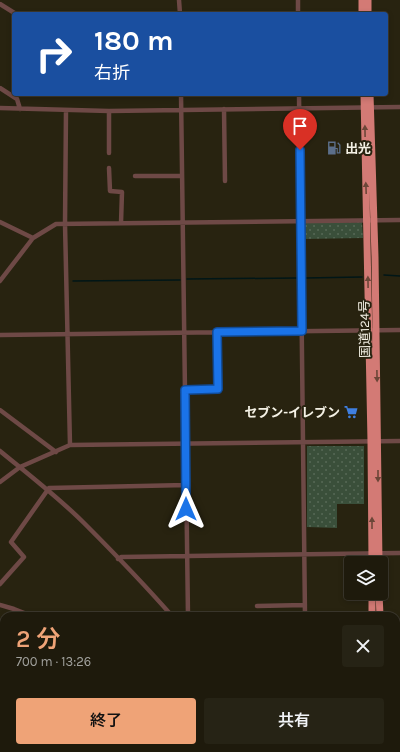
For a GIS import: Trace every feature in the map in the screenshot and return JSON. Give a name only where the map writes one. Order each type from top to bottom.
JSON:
[{"type":"highway","points":[[362,0],[362,12]]},
{"type":"highway","points":[[368,0],[368,12]]},
{"type":"highway","name":"国道124号","points":[[365,96],[368,107]]},
{"type":"highway","name":"国道124号","points":[[370,96],[368,107],[375,441],[374,556]]},
{"type":"highway","points":[[372,600],[372,612]]},
{"type":"highway","points":[[379,600],[380,612]]},
{"type":"street","points":[[180,0],[180,12]]},
{"type":"street","points":[[298,0],[298,12]]},
{"type":"street","points":[[0,4],[13,12]]},
{"type":"street","points":[[0,88],[12,96]]},
{"type":"street","points":[[12,96],[17,99],[20,109]]},
{"type":"street","points":[[181,96],[188,612]]},
{"type":"street","points":[[299,96],[305,612]]},
{"type":"street","points":[[0,108],[109,111],[400,107]]},
{"type":"street","points":[[66,110],[65,224],[70,446]]},
{"type":"street","points":[[224,110],[224,181]]},
{"type":"street","points":[[109,111],[110,153]]},
{"type":"street","points":[[109,168],[110,191],[122,192],[121,223]]},
{"type":"street","points":[[135,176],[182,176]]},
{"type":"street","points":[[0,281],[33,238],[56,224],[400,220]]},
{"type":"street","points":[[0,222],[33,238]]},
{"type":"street","points":[[0,335],[400,330]]},
{"type":"street","points":[[185,390],[218,389],[217,332]]},
{"type":"street","points":[[0,410],[56,452]]},
{"type":"street","points":[[0,482],[20,467],[70,446],[400,441]]},
{"type":"street","points":[[0,450],[83,522],[139,579],[168,612]]},
{"type":"street","points":[[0,584],[24,557],[11,542],[49,488],[186,485]]},
{"type":"street","points":[[118,559],[121,557],[304,555],[400,552]]},
{"type":"street","points":[[0,605],[22,612]]},
{"type":"street","points":[[257,606],[305,605]]},
{"type":"green space","points":[[362,222],[363,238],[304,239],[304,223]]},
{"type":"green space","points":[[307,446],[364,446],[364,504],[337,504],[337,528],[307,527]]},
{"type":"waterway","points":[[384,275],[400,276]]},
{"type":"waterway","points":[[305,278],[362,277]]},
{"type":"waterway","points":[[187,279],[296,278]]},
{"type":"waterway","points":[[73,281],[180,280]]},
{"type":"place","name":"出光","points":[[334,148]]},
{"type":"place","name":"セブン-イレブン","points":[[351,412]]},
{"type":"route","points":[[186,509],[185,390],[218,389],[217,332],[302,331],[300,150]]}]
